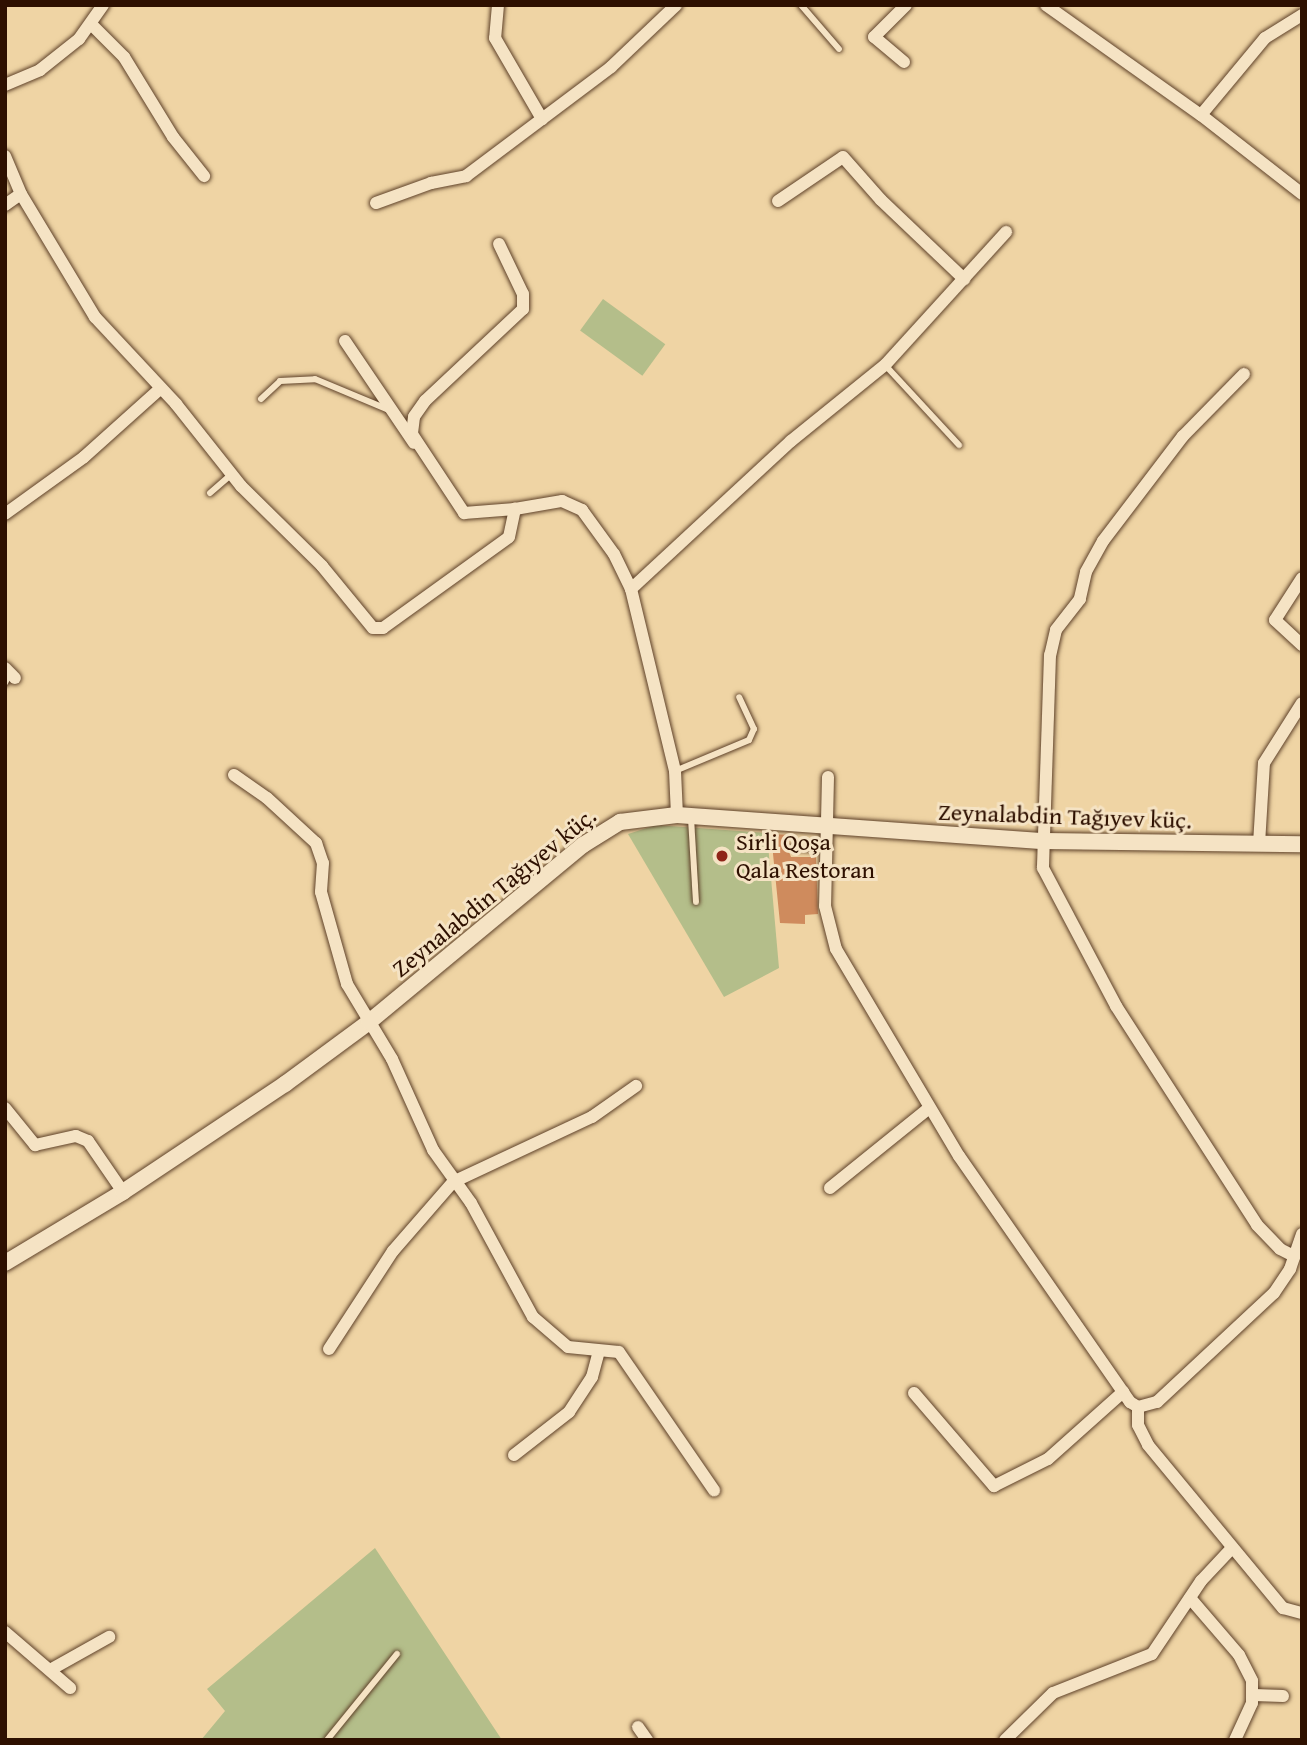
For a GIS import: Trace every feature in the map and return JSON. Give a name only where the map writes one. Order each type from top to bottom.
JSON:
[{"type":"street","points":[[5,85],[40,70],[91,24],[103,5]]},
{"type":"street","points":[[498,5],[495,38],[542,118]]},
{"type":"street","points":[[376,203],[431,183],[466,176],[611,67],[676,5]]},
{"type":"street","points":[[904,62],[874,37],[906,5]]},
{"type":"street","points":[[1046,5],[1201,115],[1302,194]]},
{"type":"street","points":[[1201,115],[1265,38],[1302,15]]},
{"type":"street","points":[[91,24],[124,57],[173,137],[204,176]]},
{"type":"street","points":[[5,156],[21,194],[86,305],[161,388],[231,475],[379,630],[509,537],[515,509]]},
{"type":"street","points":[[778,201],[843,157],[881,200],[964,279]]},
{"type":"street","points":[[5,205],[21,194]]},
{"type":"street","points":[[631,589],[791,441],[885,365],[1006,232]]},
{"type":"street","points":[[414,443],[414,417],[425,401],[523,309],[523,295],[499,244]]},
{"type":"street","points":[[345,341],[389,410],[464,513],[515,509],[562,500],[573,504],[614,554],[631,589],[684,815]]},
{"type":"street","points":[[1244,374],[1183,436],[1103,541],[1086,572],[1080,599],[1056,630],[1050,655],[1043,868],[1048,884],[1116,1006],[1257,1224],[1280,1249],[1294,1255]]},
{"type":"street","points":[[5,514],[84,457],[161,388]]},
{"type":"street","points":[[1302,578],[1275,620],[1302,645]]},
{"type":"street","points":[[1259,844],[1265,763],[1302,703]]},
{"type":"street","points":[[234,775],[267,797],[316,843],[323,863],[321,892],[347,984],[453,1182],[471,1203],[540,1325],[568,1347],[598,1351],[611,1349],[626,1360],[713,1490]]},
{"type":"street","points":[[828,777],[825,906],[836,949],[929,1108],[1123,1392],[1138,1408],[1139,1425],[1148,1445],[1231,1549],[1283,1608],[1302,1613]]},
{"type":"street","name":"Zeynalabdin Tağıyev küç.","points":[[5,1263],[123,1192],[369,1022],[602,831],[637,816],[684,815],[1044,841],[1302,844]]},
{"type":"street","points":[[329,1349],[393,1251],[453,1182],[592,1118],[636,1086]]},
{"type":"street","points":[[5,1108],[34,1145],[76,1136],[88,1142],[123,1192]]},
{"type":"street","points":[[830,1188],[929,1108]]},
{"type":"street","points":[[1138,1408],[1157,1402],[1274,1293],[1302,1234]]},
{"type":"street","points":[[514,1455],[569,1412],[592,1377],[598,1351]]},
{"type":"street","points":[[915,1393],[994,1486],[1048,1460],[1123,1392]]},
{"type":"street","points":[[1005,1740],[1053,1693],[1152,1654],[1190,1598],[1231,1549]]},
{"type":"street","points":[[1190,1598],[1239,1655],[1254,1695],[1235,1740]]},
{"type":"street","points":[[5,1632],[71,1688]]},
{"type":"street","points":[[50,1670],[109,1637]]},
{"type":"street","points":[[1254,1695],[1283,1696]]},
{"type":"street","points":[[638,1727],[647,1740]]},
{"type":"lane","points":[[801,5],[839,49]]},
{"type":"lane","points":[[885,365],[959,444]]},
{"type":"lane","points":[[261,399],[280,381],[315,379],[389,410]]},
{"type":"lane","points":[[210,493],[231,475]]},
{"type":"lane","points":[[675,771],[749,740],[754,729],[739,697]]},
{"type":"lane","points":[[684,815],[696,902]]},
{"type":"lane","points":[[793,846],[825,849]]},
{"type":"lane","points":[[327,1740],[397,1654]]},
{"type":"green space","points":[[603,299],[665,344],[642,376],[580,331]]},
{"type":"green space","points":[[656,825],[767,833],[779,968],[724,997],[628,834]]},
{"type":"green space","points":[[375,1548],[502,1740],[201,1740],[225,1711],[207,1689]]},
{"type":"building","points":[[771,834],[792,835],[787,847],[791,857],[816,857],[818,914],[805,915],[805,924],[780,923]]},
{"type":"place","name":"Sirli Qoşa Qala Restoran","points":[[722,856]]}]
